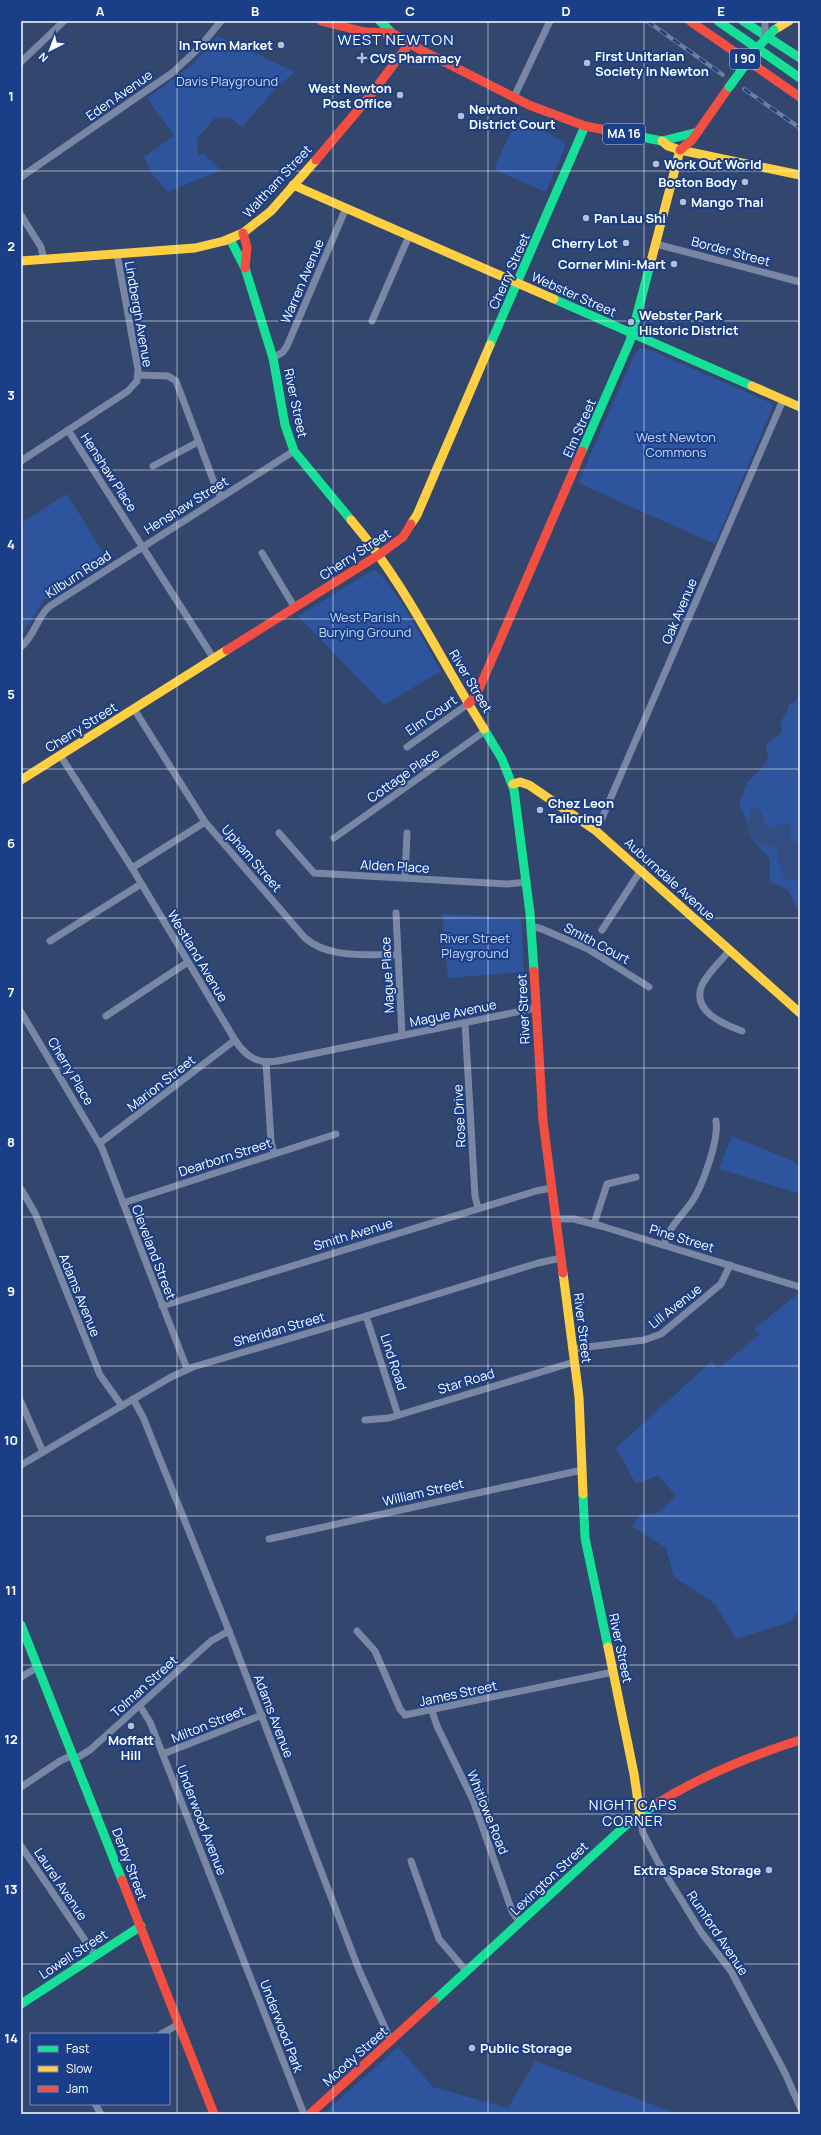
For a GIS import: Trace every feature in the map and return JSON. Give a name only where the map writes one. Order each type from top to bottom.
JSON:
[{"type":"main road","points":[[320,21],[365,32],[392,33]]},
{"type":"main road","points":[[380,21],[392,33]]},
{"type":"main road","name":"I 90","points":[[690,21],[800,97]]},
{"type":"main road","name":"I 90","points":[[718,21],[800,78]]},
{"type":"main road","points":[[743,21],[800,58]]},
{"type":"main road","points":[[680,150],[689,143],[698,132],[765,38],[774,30],[789,21]]},
{"type":"main road","name":"MA 16","points":[[392,33],[409,44],[514,97],[544,111],[585,126],[662,141],[698,132]]},
{"type":"main road","name":"Waltham Street","points":[[21,261],[195,248],[230,239],[243,233],[262,220],[293,185],[369,97],[409,44]]},
{"type":"main road","name":"Cherry Street","points":[[21,780],[295,608],[400,540],[414,521],[518,284],[585,126]]},
{"type":"main road","name":"MA 16","points":[[662,141],[668,146],[680,150],[800,175]]},
{"type":"main road","name":"Elm Street","points":[[468,704],[480,689],[633,334],[680,150]]},
{"type":"main road","name":"Webster Street","points":[[293,185],[800,407]]},
{"type":"main road","name":"River Street","points":[[243,233],[248,247],[245,268]]},
{"type":"main road","name":"River Street","points":[[230,239],[245,268],[273,358],[285,425],[294,451],[311,474],[380,554],[406,595],[468,704],[505,764],[512,784],[531,926],[542,1111],[580,1412],[586,1544],[634,1774],[640,1815]]},
{"type":"main road","name":"Auburndale Avenue","points":[[512,784],[520,782],[529,785],[595,830],[800,1013]]},
{"type":"main road","name":"Derby Street","points":[[21,1625],[214,2114]]},
{"type":"main road","name":"Lexington Street","points":[[417,2017],[616,1834],[640,1815],[722,1769],[800,1740]]},
{"type":"main road","name":"Lowell Street","points":[[21,2004],[141,1926]]},
{"type":"main road","name":"Moody Street","points":[[310,2114],[417,2017]]},
{"type":"street","points":[[21,62],[64,21]]},
{"type":"street","name":"Eden Avenue","points":[[21,177],[172,73],[199,48],[221,21]]},
{"type":"street","points":[[514,97],[550,21]]},
{"type":"street","points":[[765,22],[765,38]]},
{"type":"street","name":"Warren Avenue","points":[[273,358],[283,352],[287,346],[346,208]]},
{"type":"street","points":[[21,215],[41,247],[44,260]]},
{"type":"street","points":[[372,321],[409,236]]},
{"type":"street","name":"Border Street","points":[[656,244],[800,282]]},
{"type":"street","name":"Lindbergh Avenue","points":[[21,460],[130,390],[136,383],[138,375],[117,254]]},
{"type":"street","points":[[138,375],[168,376],[176,381],[198,442],[221,497]]},
{"type":"street","name":"Oak Avenue","points":[[595,830],[602,818],[783,400]]},
{"type":"street","name":"Henshaw Place","points":[[68,430],[142,547]]},
{"type":"street","points":[[153,466],[198,442]]},
{"type":"street","name":"Henshaw Street","points":[[214,658],[142,547],[294,451]]},
{"type":"street","name":"Kilburn Road","points":[[21,647],[33,634],[47,608],[142,547]]},
{"type":"street","points":[[262,553],[295,608]]},
{"type":"street","name":"Elm Court","points":[[407,746],[468,704]]},
{"type":"street","name":"Upham Street","points":[[134,709],[205,822],[302,935],[312,944],[324,950],[397,955]]},
{"type":"street","name":"Cottage Place","points":[[334,838],[485,731]]},
{"type":"street","name":"Westland Avenue","points":[[60,755],[132,868],[235,1040],[249,1057],[266,1062]]},
{"type":"street","points":[[132,868],[205,822]]},
{"type":"street","name":"Alden Place","points":[[279,833],[314,873],[507,884],[526,882]]},
{"type":"street","points":[[405,878],[407,833]]},
{"type":"street","points":[[602,930],[641,870]]},
{"type":"street","points":[[50,941],[141,884]]},
{"type":"street","name":"Mague Place","points":[[396,913],[402,1035]]},
{"type":"street","name":"Smith Court","points":[[531,926],[542,929],[588,949],[649,987]]},
{"type":"street","points":[[730,950],[703,983],[701,998],[705,1010],[712,1018],[742,1031]]},
{"type":"street","points":[[106,1016],[188,962]]},
{"type":"street","name":"Mague Avenue","points":[[266,1062],[536,1008]]},
{"type":"street","name":"Cherry Place","points":[[21,1012],[100,1143]]},
{"type":"street","name":"Rose Drive","points":[[465,1023],[475,1196],[478,1208]]},
{"type":"street","name":"Marion Street","points":[[100,1143],[235,1040]]},
{"type":"street","points":[[266,1062],[271,1142],[274,1153]]},
{"type":"street","points":[[664,1245],[670,1230],[695,1195],[715,1142],[716,1121]]},
{"type":"street","name":"Dearborn Street","points":[[123,1203],[336,1134]]},
{"type":"street","name":"Cleveland Street","points":[[100,1143],[187,1369]]},
{"type":"street","points":[[594,1224],[607,1184],[636,1177]]},
{"type":"street","name":"Smith Avenue","points":[[162,1306],[536,1190],[551,1188]]},
{"type":"street","name":"Adams Avenue","points":[[21,1189],[35,1213],[100,1375],[122,1406]]},
{"type":"street","name":"Pine Street","points":[[556,1219],[570,1219],[594,1224],[800,1287]]},
{"type":"street","name":"Sheridan Street","points":[[21,1466],[187,1369],[538,1263],[561,1258]]},
{"type":"street","name":"Lill Avenue","points":[[572,1349],[644,1340],[661,1334],[720,1284],[730,1265]]},
{"type":"street","name":"Lind Road","points":[[366,1316],[398,1415]]},
{"type":"street","name":"Star Road","points":[[365,1420],[384,1419],[574,1362]]},
{"type":"street","name":"Adams Avenue","points":[[134,1399],[143,1417],[229,1631],[359,1970],[391,2041]]},
{"type":"street","points":[[21,1402],[43,1452]]},
{"type":"street","name":"William Street","points":[[269,1539],[582,1470]]},
{"type":"street","name":"Tolman Street","points":[[21,1787],[60,1761],[90,1750],[211,1641],[229,1631]]},
{"type":"street","name":"James Street","points":[[357,1631],[375,1651],[401,1712],[409,1716],[613,1672]]},
{"type":"street","points":[[21,1677],[38,1667]]},
{"type":"street","name":"Underwood Avenue","points":[[140,1706],[148,1717],[238,1946]]},
{"type":"street","name":"Whitlowe Road","points":[[432,1711],[437,1726],[473,1800],[512,1911],[520,1923]]},
{"type":"street","name":"Milton Street","points":[[163,1754],[262,1716]]},
{"type":"street","name":"Rumford Avenue","points":[[640,1815],[643,1833],[658,1862],[701,1932],[731,1971],[785,2073],[800,2107]]},
{"type":"street","name":"Laurel Avenue","points":[[21,1846],[95,1955]]},
{"type":"street","points":[[411,1861],[436,1934],[445,1948],[467,1972]]},
{"type":"street","name":"Underwood Park","points":[[238,1946],[304,2114]]},
{"type":"street","points":[[163,2033],[179,2024]]},
{"type":"street","points":[[96,2105],[101,2114]]},
{"type":"green space","name":"Davis Playground","points":[[217,36],[295,72],[276,88],[242,127],[229,117],[215,118],[197,139],[198,155],[204,154],[221,170],[168,192],[152,174],[144,157],[174,136],[147,98],[193,64]]},
{"type":"green space","points":[[518,117],[564,142],[565,147],[546,192],[497,171],[495,166]]},
{"type":"green space","name":"West Newton Commons","points":[[645,348],[769,402],[773,406],[715,544],[578,483],[634,355],[639,349]]},
{"type":"green space","points":[[67,494],[107,559],[44,600],[21,636],[21,523]]},
{"type":"green space","name":"West Parish Burying Ground","points":[[373,570],[380,574],[398,598],[441,671],[384,705],[298,616]]},
{"type":"green space","points":[[800,691],[800,914],[788,890],[770,882],[770,859],[750,837],[761,812],[751,812],[747,829],[747,821],[739,804],[747,783],[766,763],[768,758],[766,744],[781,733],[781,721],[787,712],[789,704],[795,702]]},
{"type":"green space","name":"River Street Playground","points":[[442,914],[521,918],[524,972],[448,978]]},
{"type":"green space","points":[[732,1136],[793,1161],[800,1167],[800,1194],[719,1169]]},
{"type":"green space","points":[[799,1293],[800,1609],[790,1622],[736,1639],[715,1604],[674,1577],[666,1548],[632,1526],[642,1514],[658,1513],[676,1496],[658,1475],[636,1484],[616,1448],[712,1361],[718,1369],[760,1334],[754,1329]]},
{"type":"green space","points":[[398,2047],[433,2087],[508,2108],[535,2061],[678,2114],[323,2114]]},
{"type":"shaded area","points":[[755,807],[762,813],[769,828],[774,828],[784,822],[791,827],[789,837],[794,842],[800,844],[800,881],[789,880],[784,877],[777,850],[773,847],[763,845],[747,833],[751,812]]},
{"type":"railway","points":[[647,21],[723,75]]},
{"type":"railway","points":[[744,89],[800,128]]},
{"type":"traffic: fast","points":[[380,21],[392,33]]},
{"type":"traffic: fast","points":[[718,21],[800,78]]},
{"type":"traffic: fast","points":[[743,21],[800,58]]},
{"type":"traffic: fast","points":[[729,87],[761,44],[774,30]]},
{"type":"traffic: fast","points":[[490,345],[585,126]]},
{"type":"traffic: fast","points":[[606,130],[662,141],[698,132]]},
{"type":"traffic: fast","points":[[230,239],[245,268],[273,358],[285,425],[294,451],[351,520]]},
{"type":"traffic: fast","points":[[582,451],[630,341],[650,265]]},
{"type":"traffic: fast","points":[[554,299],[752,386]]},
{"type":"traffic: fast","points":[[484,729],[502,759],[514,790],[530,913],[534,971]]},
{"type":"traffic: fast","points":[[583,1494],[585,1538],[608,1647]]},
{"type":"traffic: fast","points":[[21,1625],[122,1880]]},
{"type":"traffic: fast","points":[[434,2001],[626,1825],[656,1804]]},
{"type":"traffic: fast","points":[[21,2004],[141,1926]]},
{"type":"traffic: slow","points":[[774,30],[789,21]]},
{"type":"traffic: slow","points":[[662,141],[668,146],[680,150],[800,175]]},
{"type":"traffic: slow","points":[[650,265],[680,150]]},
{"type":"traffic: slow","points":[[21,261],[195,248],[224,241],[243,233],[271,211],[316,160]]},
{"type":"traffic: slow","points":[[293,185],[554,299]]},
{"type":"traffic: slow","points":[[411,524],[417,515],[490,345]]},
{"type":"traffic: slow","points":[[752,386],[800,407]]},
{"type":"traffic: slow","points":[[351,520],[370,544],[405,595],[484,729]]},
{"type":"traffic: slow","points":[[21,780],[227,650]]},
{"type":"traffic: slow","points":[[513,784],[520,782],[529,785],[595,830],[800,1013]]},
{"type":"traffic: slow","points":[[563,1273],[579,1397],[583,1494]]},
{"type":"traffic: slow","points":[[608,1647],[634,1774],[640,1815]]},
{"type":"traffic: jam","points":[[321,21],[365,32],[392,33],[421,50],[529,105],[585,126],[606,130]]},
{"type":"traffic: jam","points":[[690,21],[800,97]]},
{"type":"traffic: jam","points":[[316,160],[369,97],[409,44]]},
{"type":"traffic: jam","points":[[680,150],[692,140],[729,87]]},
{"type":"traffic: jam","points":[[243,233],[247,247],[245,268]]},
{"type":"traffic: jam","points":[[468,704],[475,697],[479,689],[582,451]]},
{"type":"traffic: jam","points":[[227,650],[380,554],[403,537],[411,524]]},
{"type":"traffic: jam","points":[[534,971],[543,1121],[563,1273]]},
{"type":"traffic: jam","points":[[656,1804],[690,1784],[763,1753],[800,1740]]},
{"type":"traffic: jam","points":[[122,1880],[214,2114]]},
{"type":"traffic: jam","points":[[310,2114],[434,2001]]},
{"type":"place","name":"In Town Market","points":[[281,45]]},
{"type":"place","name":"CVS Pharmacy","points":[[362,58]]},
{"type":"place","name":"First Unitarian Society in Newton","points":[[587,63]]},
{"type":"place","name":"West Newton Post Office","points":[[400,95]]},
{"type":"place","name":"Newton District Court","points":[[461,116]]},
{"type":"place","name":"Work Out World","points":[[656,164]]},
{"type":"place","name":"Boston Body","points":[[745,182]]},
{"type":"place","name":"Mango Thai","points":[[683,202]]},
{"type":"place","name":"Pan Lau Shi","points":[[586,218]]},
{"type":"place","name":"Cherry Lot","points":[[626,243]]},
{"type":"place","name":"Corner Mini-Mart","points":[[674,264]]},
{"type":"place","name":"Webster Park Historic District","points":[[631,322]]},
{"type":"place","name":"Chez Leon Tailoring","points":[[540,810]]},
{"type":"place","name":"Moffatt Hill","points":[[131,1726]]},
{"type":"place","name":"Extra Space Storage","points":[[769,1870]]},
{"type":"place","name":"Public Storage","points":[[472,2048]]},
{"type":"district","name":"WEST NEWTON","points":[[396,40]]},
{"type":"district","name":"NIGHT CAPS CORNER","points":[[633,1814]]}]
